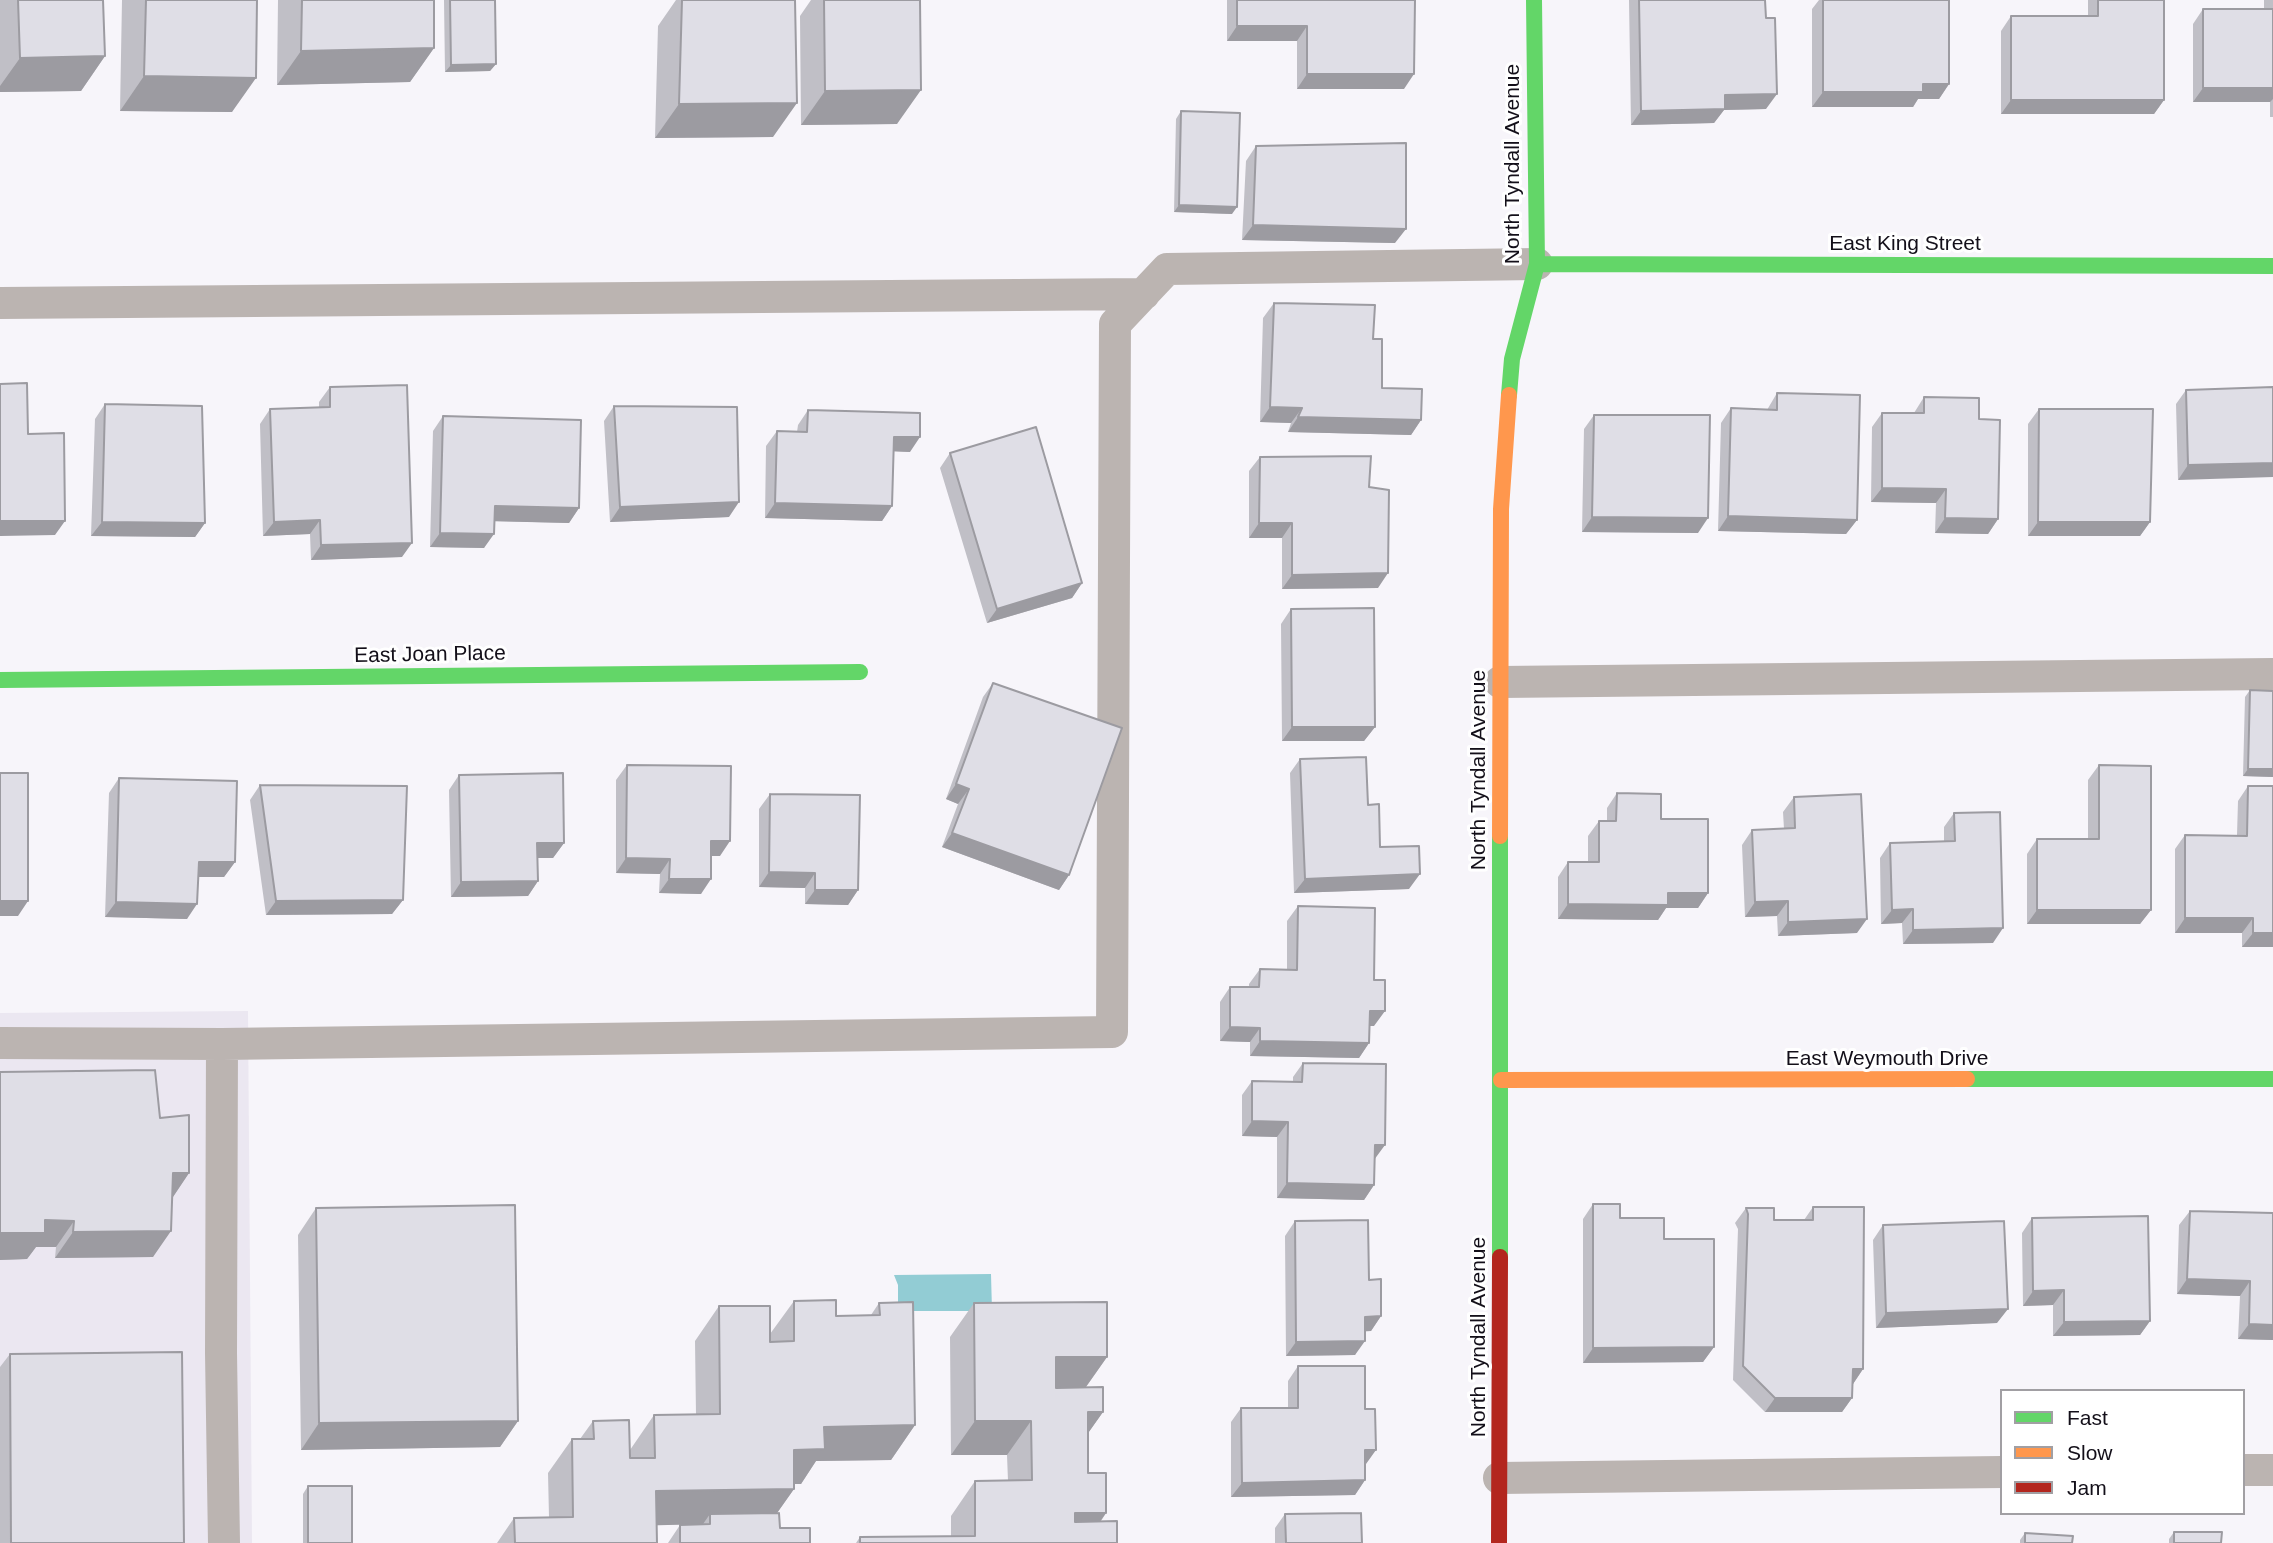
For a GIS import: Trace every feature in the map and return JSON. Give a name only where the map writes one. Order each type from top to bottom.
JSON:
[{"type":"street","name":"North Tyndall Avenue","points":[[1499,1543],[1501,509],[1512,359],[1537,264],[1534,0]]},
{"type":"street","name":"East King Street","points":[[1537,264],[2273,266]]},
{"type":"street","name":"East Joan Place","points":[[0,680],[860,672]]},
{"type":"street","name":"East Weymouth Drive","points":[[1501,1080],[2273,1079]]},
{"type":"lane","points":[[0,1043],[222,1044],[1112,1032],[1115,324],[1167,269],[1537,264]]},
{"type":"lane","points":[[0,303],[1143,294]]},
{"type":"lane","points":[[1500,682],[2273,674]]},
{"type":"lane","points":[[222,1044],[221,1353],[224,1543]]},
{"type":"lane","points":[[2245,1470],[2273,1470]]},
{"type":"lane","points":[[1499,1478],[2000,1472]]},
{"type":"shaded area","points":[[248,1011],[252,1543],[0,1543],[0,1013]]},
{"type":"water","points":[[991,1274],[992,1311],[898,1311],[898,1285],[894,1275]]},
{"type":"building","points":[[18,0],[103,0],[105,56],[20,58]]},
{"type":"building","points":[[146,0],[257,0],[256,78],[144,76]]},
{"type":"building","points":[[302,0],[434,0],[434,48],[301,51]]},
{"type":"building","points":[[450,0],[495,0],[496,64],[451,65]]},
{"type":"building","points":[[682,0],[795,0],[797,103],[679,104]]},
{"type":"building","points":[[824,0],[920,0],[921,90],[825,91]]},
{"type":"building","points":[[1237,0],[1415,0],[1414,74],[1307,74],[1307,26],[1237,26]]},
{"type":"building","points":[[1639,0],[1765,0],[1766,18],[1775,18],[1777,94],[1725,95],[1725,109],[1641,111]]},
{"type":"building","points":[[1823,0],[1949,0],[1949,84],[1923,84],[1923,92],[1823,92]]},
{"type":"building","points":[[2098,0],[2164,0],[2164,100],[2011,100],[2011,16],[2098,16]]},
{"type":"building","points":[[2203,9],[2273,9],[2273,88],[2203,88]]},
{"type":"building","points":[[1181,111],[1240,113],[1237,207],[1179,205]]},
{"type":"building","points":[[1406,143],[1406,229],[1253,225],[1256,146]]},
{"type":"building","points":[[1274,303],[1375,305],[1373,339],[1382,339],[1382,388],[1422,389],[1421,420],[1298,417],[1302,408],[1270,407]]},
{"type":"building","points":[[27,383],[28,434],[64,433],[65,521],[0,521],[0,384]]},
{"type":"building","points":[[407,385],[412,543],[321,545],[320,520],[274,522],[270,409],[330,407],[330,387]]},
{"type":"building","points":[[2273,387],[2273,463],[2188,465],[2186,390]]},
{"type":"building","points":[[1777,393],[1860,395],[1857,520],[1728,516],[1731,408],[1777,410]]},
{"type":"building","points":[[1924,397],[1979,398],[1979,419],[2000,420],[1998,519],[1945,518],[1946,489],[1882,488],[1882,413],[1924,413]]},
{"type":"building","points":[[105,404],[202,406],[205,523],[102,522]]},
{"type":"building","points":[[614,406],[737,407],[739,502],[620,507]]},
{"type":"building","points":[[2039,409],[2153,409],[2150,522],[2038,522]]},
{"type":"building","points":[[808,410],[920,413],[920,437],[894,437],[892,506],[775,503],[777,431],[807,432]]},
{"type":"building","points":[[1594,415],[1710,415],[1708,518],[1592,517]]},
{"type":"building","points":[[443,416],[581,420],[579,508],[495,506],[494,534],[440,533]]},
{"type":"building","points":[[1036,427],[1082,583],[997,609],[950,453]]},
{"type":"building","points":[[1371,456],[1369,487],[1389,490],[1388,573],[1292,575],[1292,523],[1259,523],[1260,457]]},
{"type":"building","points":[[1374,608],[1375,727],[1292,727],[1291,609]]},
{"type":"building","points":[[993,683],[1122,728],[1069,875],[952,833],[969,789],[956,784]]},
{"type":"building","points":[[2250,690],[2273,691],[2273,769],[2248,769]]},
{"type":"building","points":[[1366,757],[1368,805],[1379,804],[1380,847],[1419,846],[1420,874],[1305,879],[1300,759]]},
{"type":"building","points":[[627,765],[731,766],[730,841],[711,841],[711,879],[669,879],[670,859],[626,858]]},
{"type":"building","points":[[2099,765],[2151,766],[2151,910],[2037,910],[2037,839],[2099,839]]},
{"type":"building","points":[[0,773],[28,773],[28,901],[0,901]]},
{"type":"building","points":[[563,773],[564,843],[537,843],[538,881],[461,882],[459,775]]},
{"type":"building","points":[[119,778],[237,781],[235,862],[199,862],[197,904],[116,902]]},
{"type":"building","points":[[260,785],[407,786],[403,900],[276,901]]},
{"type":"building","points":[[2248,786],[2273,786],[2273,933],[2253,933],[2253,918],[2185,918],[2185,835],[2247,836]]},
{"type":"building","points":[[1617,793],[1661,794],[1661,819],[1708,819],[1708,893],[1668,893],[1668,905],[1568,904],[1568,862],[1599,862],[1599,821],[1616,821]]},
{"type":"building","points":[[770,794],[860,795],[858,890],[815,890],[815,873],[769,872]]},
{"type":"building","points":[[1861,794],[1867,919],[1788,922],[1788,901],[1755,902],[1752,830],[1795,828],[1794,797]]},
{"type":"building","points":[[2000,812],[2003,928],[1913,930],[1913,909],[1892,910],[1890,843],[1955,841],[1954,813]]},
{"type":"building","points":[[1298,906],[1375,908],[1374,980],[1385,980],[1385,1011],[1370,1011],[1369,1043],[1260,1041],[1260,1028],[1230,1027],[1230,987],[1259,987],[1260,969],[1297,970]]},
{"type":"building","points":[[1303,1063],[1386,1064],[1385,1145],[1375,1145],[1374,1185],[1287,1183],[1288,1122],[1252,1121],[1252,1081],[1302,1082]]},
{"type":"building","points":[[155,1070],[160,1118],[189,1115],[189,1173],[173,1173],[171,1231],[73,1232],[74,1221],[45,1220],[45,1233],[0,1233],[0,1072]]},
{"type":"building","points":[[1593,1204],[1620,1204],[1620,1218],[1664,1218],[1664,1239],[1714,1239],[1714,1347],[1593,1348]]},
{"type":"building","points":[[515,1205],[518,1421],[319,1423],[316,1208]]},
{"type":"building","points":[[1813,1207],[1864,1207],[1863,1369],[1853,1369],[1852,1398],[1775,1398],[1743,1366],[1748,1214],[1746,1208],[1774,1208],[1774,1220],[1813,1220]]},
{"type":"building","points":[[2190,1211],[2273,1213],[2273,1325],[2249,1324],[2250,1281],[2187,1279]]},
{"type":"building","points":[[2148,1216],[2150,1321],[2064,1322],[2064,1290],[2033,1291],[2032,1218]]},
{"type":"building","points":[[1368,1220],[1369,1280],[1381,1279],[1381,1316],[1365,1317],[1365,1341],[1296,1342],[1295,1221]]},
{"type":"building","points":[[2004,1221],[2008,1309],[1886,1313],[1883,1225]]},
{"type":"building","points":[[836,1300],[836,1316],[880,1315],[879,1303],[913,1302],[915,1425],[824,1427],[825,1449],[794,1450],[794,1489],[656,1491],[657,1543],[515,1543],[514,1518],[573,1517],[572,1439],[594,1439],[593,1421],[629,1420],[630,1458],[655,1458],[654,1415],[720,1414],[719,1306],[770,1306],[770,1342],[794,1341],[794,1301]]},
{"type":"building","points":[[1107,1302],[1107,1357],[1056,1357],[1056,1388],[1103,1387],[1103,1412],[1088,1412],[1088,1473],[1106,1473],[1106,1513],[1075,1513],[1075,1522],[1117,1521],[1117,1543],[860,1543],[860,1537],[975,1536],[975,1481],[1032,1480],[1031,1421],[975,1421],[974,1303]]},
{"type":"building","points":[[182,1352],[184,1543],[11,1543],[10,1354]]},
{"type":"building","points":[[1298,1366],[1365,1366],[1365,1409],[1375,1409],[1376,1450],[1365,1450],[1365,1480],[1242,1483],[1241,1408],[1298,1408]]},
{"type":"building","points":[[308,1486],[352,1486],[352,1543],[308,1543]]},
{"type":"building","points":[[779,1513],[780,1528],[810,1528],[810,1543],[680,1543],[680,1525],[710,1524],[710,1514]]},
{"type":"building","points":[[1361,1513],[1362,1543],[1286,1543],[1285,1514]]},
{"type":"building","points":[[2174,1532],[2222,1532],[2221,1543],[2174,1543]]},
{"type":"building","points":[[2025,1533],[2073,1536],[2072,1543],[2025,1543]]},
{"type":"traffic: fast","points":[[1509,395],[1512,359],[1537,264],[1534,0]]},
{"type":"traffic: fast","points":[[1537,264],[2273,266]]},
{"type":"traffic: fast","points":[[0,680],[860,672]]},
{"type":"traffic: fast","points":[[1500,836],[1500,1257]]},
{"type":"traffic: fast","points":[[1967,1079],[2273,1079]]},
{"type":"traffic: slow","points":[[1500,836],[1501,509],[1509,395]]},
{"type":"traffic: slow","points":[[1501,1080],[1967,1079]]},
{"type":"traffic: jam","points":[[1499,1543],[1500,1257]]}]
